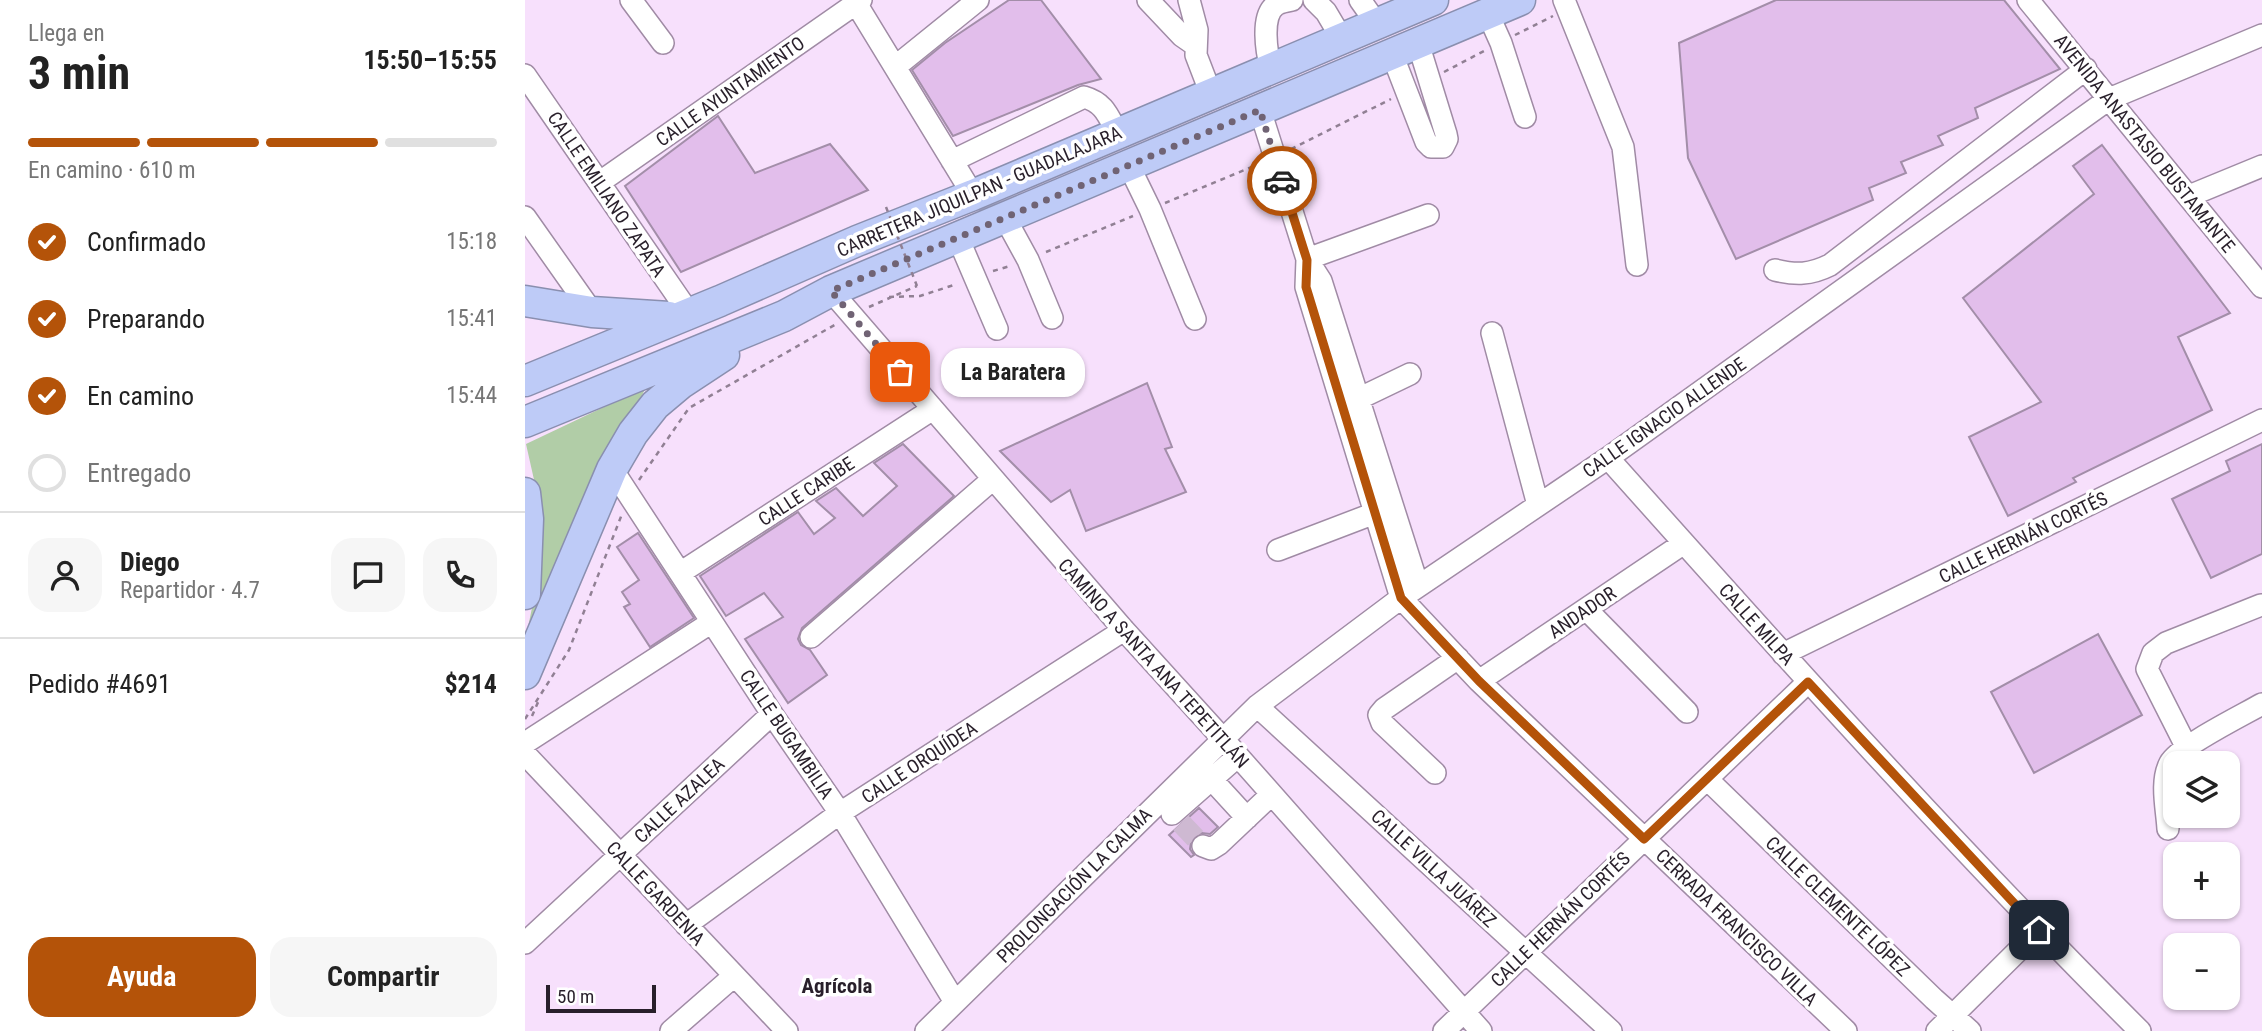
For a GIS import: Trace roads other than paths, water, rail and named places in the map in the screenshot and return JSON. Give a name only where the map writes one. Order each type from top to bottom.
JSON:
[{"type":"highway","name":"CARRETERA JIQUILPAN - GUADALAJARA","points":[[525,381],[1342,39],[1369,12],[1433,0]]},
{"type":"highway","name":"CARRETERA JIQUILPAN - GUADALAJARA","points":[[525,422],[785,316],[831,291],[1520,0]]},
{"type":"highway","points":[[525,301],[592,312],[683,316]]},
{"type":"highway","points":[[525,320],[591,326],[648,322],[683,316]]},
{"type":"highway","points":[[525,674],[612,469],[633,433],[655,405],[680,384],[785,316]]},
{"type":"highway","points":[[525,493],[528,519],[525,594]]},
{"type":"street","points":[[631,0],[663,43]]},
{"type":"street","points":[[895,67],[978,0]]},
{"type":"street","points":[[1148,0],[1195,46]]},
{"type":"street","points":[[1189,0],[1197,30],[1196,55],[1211,94]]},
{"type":"street","points":[[1271,69],[1267,55],[1266,24],[1269,14],[1275,5],[1292,0]]},
{"type":"street","points":[[1314,0],[1326,12],[1342,39]]},
{"type":"street","points":[[1564,0],[1623,146],[1637,265]]},
{"type":"street","name":"AVENIDA ANASTASIO BUSTAMANTE","points":[[2028,0],[2262,287]]},
{"type":"street","points":[[857,1],[973,195]]},
{"type":"street","name":"CALLE AYUNTAMIENTO","points":[[600,182],[857,1]]},
{"type":"street","points":[[1488,13],[1501,43],[1525,117]]},
{"type":"street","name":"CALLE IGNACIO ALLENDE","points":[[1223,738],[1257,706],[1410,592],[1608,458],[2109,99],[2262,35]]},
{"type":"street","points":[[1775,270],[1795,275],[1815,273],[1830,265],[2086,69]]},
{"type":"street","name":"CALLE EMILIANO ZAPATA","points":[[525,75],[600,182],[683,316]]},
{"type":"street","points":[[952,161],[1084,97],[1095,100],[1103,108],[1118,134]]},
{"type":"street","name":"CERRADA FRANCISCO VILLA","points":[[1260,110],[1307,260],[1321,281],[1358,398],[1410,592]]},
{"type":"street","points":[[1129,166],[1150,209],[1195,319]]},
{"type":"street","points":[[2189,196],[2262,166]]},
{"type":"street","points":[[1307,260],[1428,215]]},
{"type":"street","points":[[525,217],[592,312]]},
{"type":"street","points":[[1005,218],[1028,260],[1052,318]]},
{"type":"street","points":[[958,238],[997,329]]},
{"type":"street","name":"CERRADA FRANCISCO VILLA","points":[[1307,260],[1306,287],[1375,513],[1410,592],[1458,658],[1479,681],[1846,1031]]},
{"type":"street","name":"CAMINO A SANTA ANA TEPETITLÁN","points":[[831,291],[1124,630],[1223,738],[1481,1031]]},
{"type":"street","points":[[1492,333],[1538,505]]},
{"type":"street","points":[[1358,398],[1410,374]]},
{"type":"street","name":"CALLE CARIBE","points":[[680,573],[933,409]]},
{"type":"street","name":"CALLE HERNÁN CORTÉS","points":[[1783,654],[2262,420]]},
{"type":"street","name":"CALLE MILPA","points":[[1608,458],[1808,682],[2039,930],[2140,1031]]},
{"type":"street","name":"CALLE BUGAMBILIA","points":[[612,469],[840,813],[955,1002]]},
{"type":"street","points":[[811,637],[993,479]]},
{"type":"street","points":[[1278,550],[1375,513]]},
{"type":"street","name":"ANDADOR","points":[[1479,681],[1684,543]]},
{"type":"street","points":[[2187,748],[2147,669],[2153,653],[2166,643],[2261,605]]},
{"type":"street","points":[[1586,609],[1687,712]]},
{"type":"street","points":[[525,743],[712,622]]},
{"type":"street","name":"CALLE ORQUÍDEA","points":[[686,925],[840,813],[1124,630]]},
{"type":"street","points":[[1435,773],[1382,723],[1379,715],[1458,658]]},
{"type":"street","name":"CALLE HERNÁN CORTÉS","points":[[1444,1031],[1808,682]]},
{"type":"street","points":[[2168,829],[2165,781],[2170,762],[2187,748],[2262,704]]},
{"type":"street","name":"CALLE VILLA JUÁREZ","points":[[1257,706],[1611,1031]]},
{"type":"street","name":"CALLE AZALEA","points":[[525,943],[772,714]]},
{"type":"street","name":"PROLONGACIÓN LA CALMA","points":[[926,1031],[955,1002],[1171,812],[1197,764],[1223,738]]},
{"type":"street","name":"CALLE GARDENIA","points":[[525,754],[787,1031]]},
{"type":"street","points":[[1171,812],[1238,757]]},
{"type":"street","points":[[1197,764],[1247,818]]},
{"type":"street","name":"CALLE CLEMENTE LÓPEZ","points":[[1707,779],[1970,1031]]},
{"type":"street","points":[[1203,846],[1211,849],[1219,844],[1271,795]]},
{"type":"street","points":[[1937,1031],[2039,930]]},
{"type":"street","points":[[671,1031],[734,976]]},
{"type":"tunnel","points":[[1181,823],[1203,846]]},
{"type":"place","name":"La Baratera","points":[[900,372]]},
{"type":"district","name":"Agrícola","points":[[837,986]]}]
